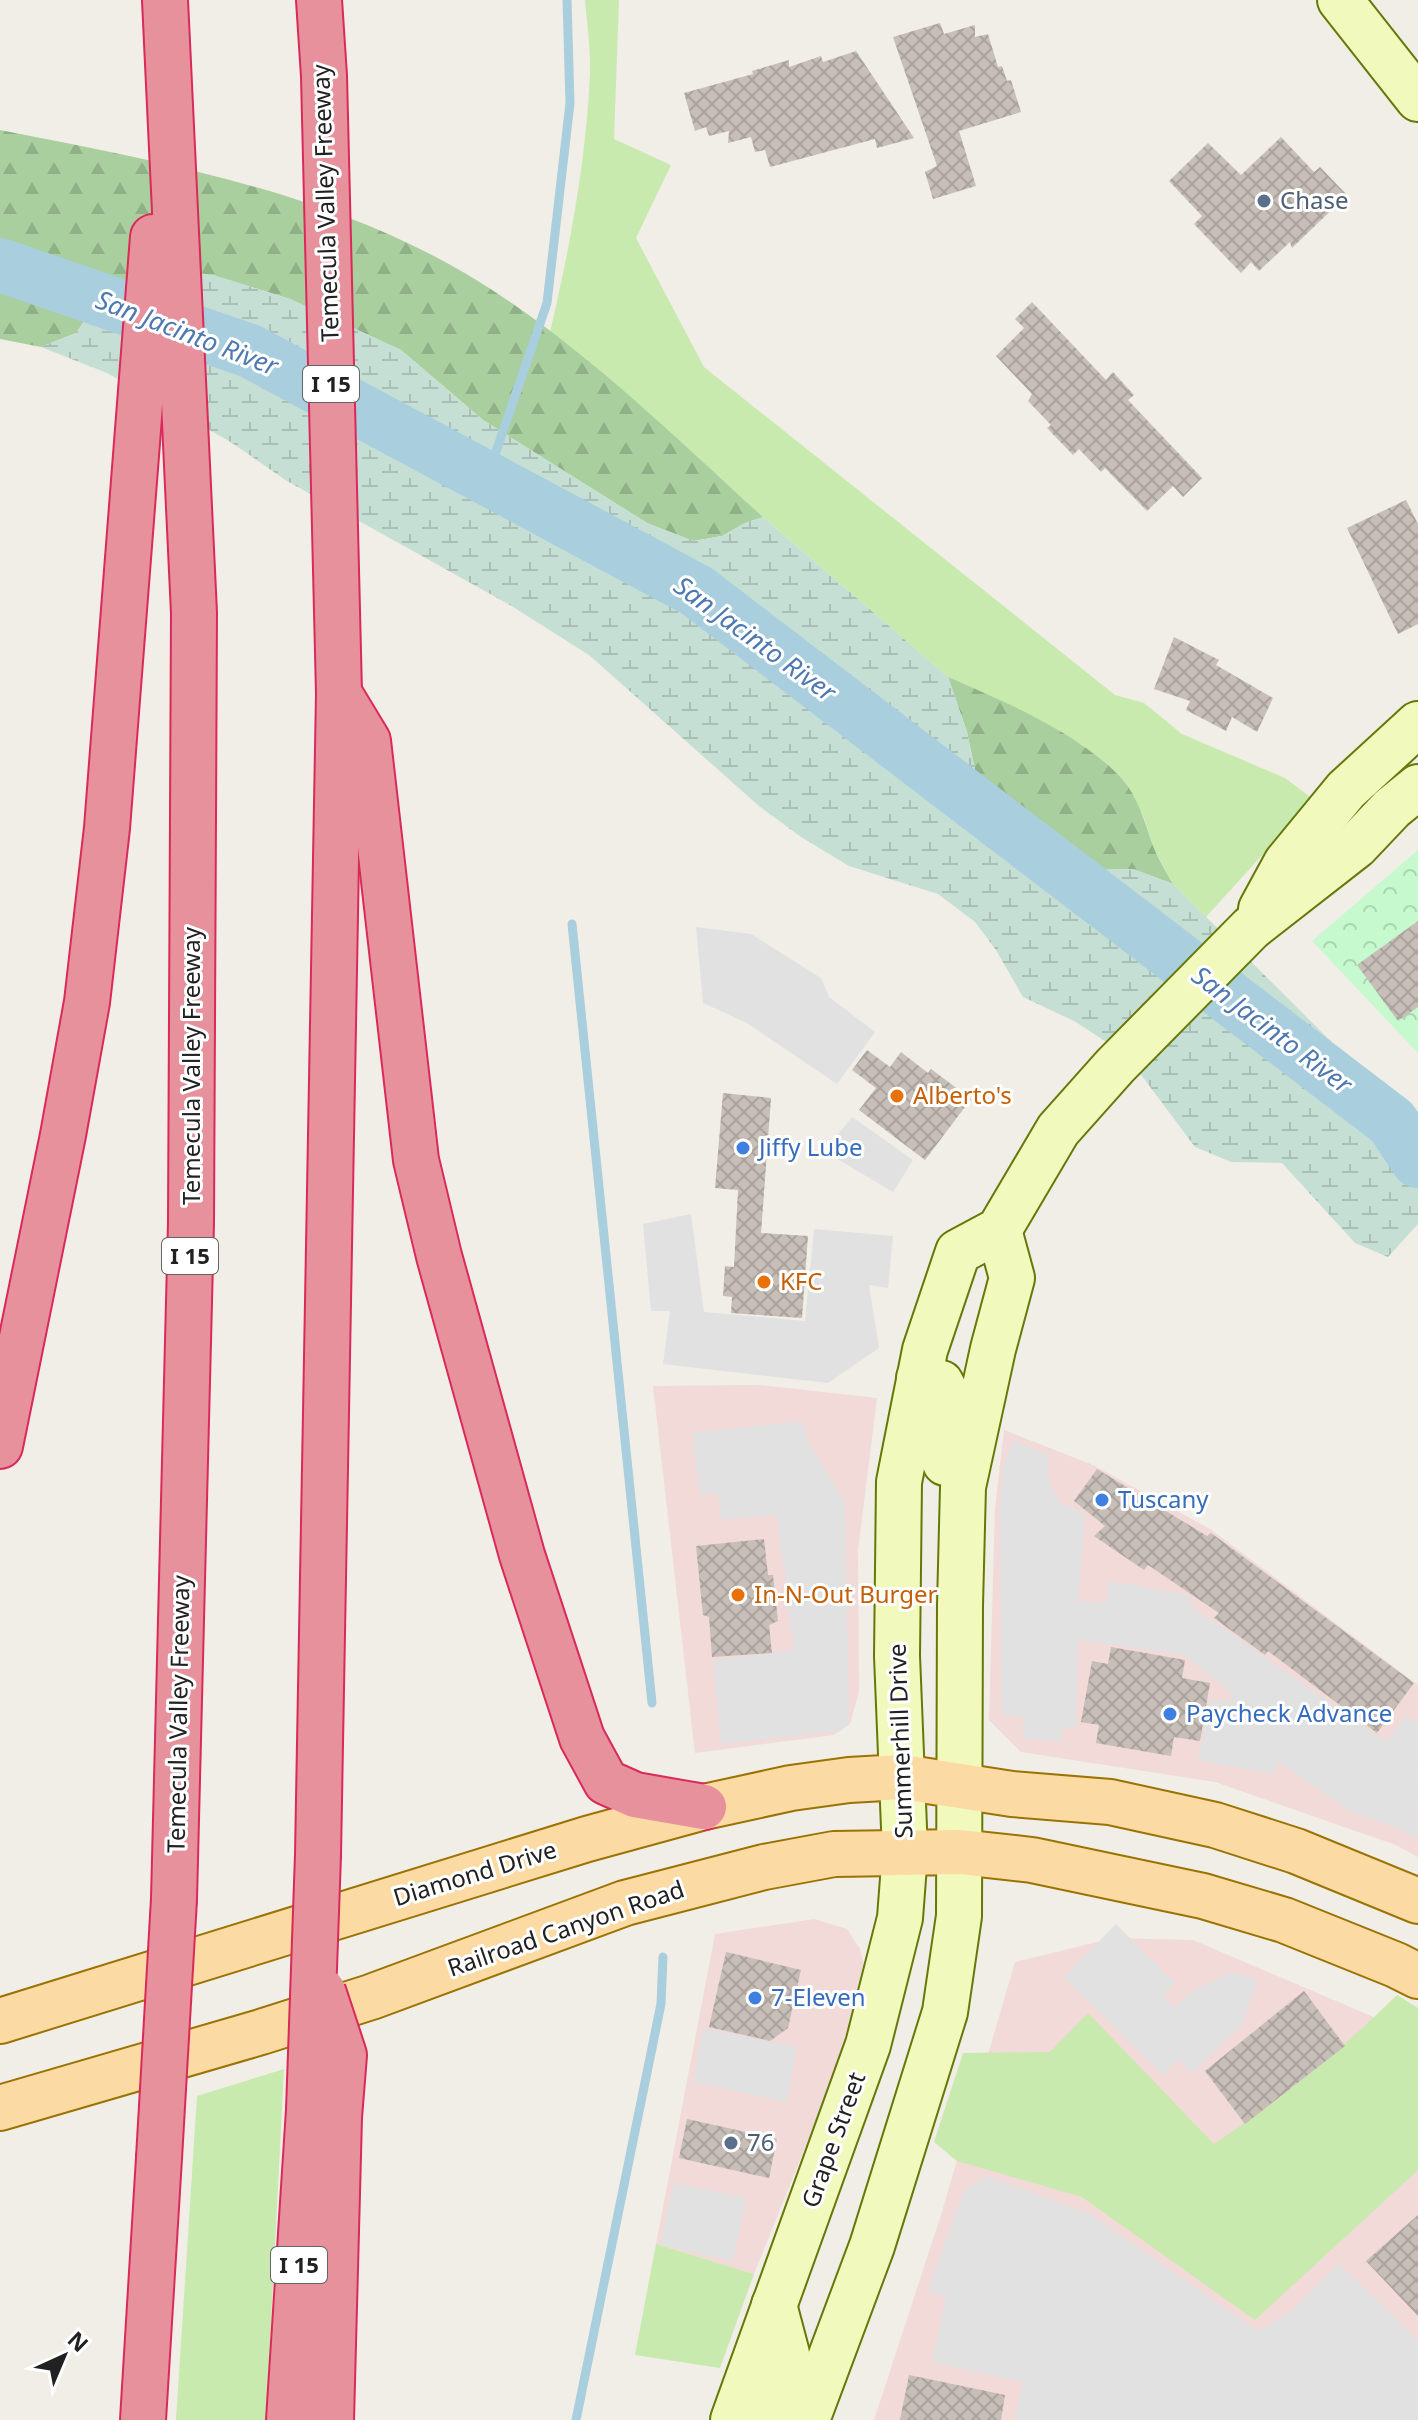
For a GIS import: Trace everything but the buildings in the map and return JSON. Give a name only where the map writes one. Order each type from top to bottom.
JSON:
[{"type":"highway","name":"Temecula Valley Freeway","points":[[143,2420],[174,1899],[191,1222],[194,613],[165,0]]},
{"type":"highway","name":"Temecula Valley Freeway","points":[[289,2420],[324,2114],[313,1960],[318,1855],[339,693],[324,76],[319,0]]},
{"type":"highway","points":[[0,1446],[87,1002],[107,828],[168,47]]},
{"type":"highway","points":[[339,693],[368,741],[416,1160],[439,1256],[522,1555],[582,1738],[606,1782],[635,1795],[704,1807]]},
{"type":"highway","points":[[324,2114],[331,2420]]},
{"type":"main road","points":[[1340,0],[1418,99]]},
{"type":"main road","points":[[1251,928],[1286,863],[1346,790],[1418,724]]},
{"type":"main road","points":[[807,2420],[872,2246],[945,2012],[959,1916],[963,1487],[1012,1278],[999,1230],[1058,1130],[1115,1066],[1251,928],[1356,846],[1392,808],[1418,787]]},
{"type":"main road","name":"Summerhill Drive","points":[[905,1852],[897,1656],[899,1482],[925,1350],[958,1252],[999,1230]]},
{"type":"main road","points":[[919,1378],[941,1383],[950,1400],[944,1463],[963,1487]]},
{"type":"main road","name":"Diamond Drive","points":[[0,2021],[587,1839],[704,1807],[806,1786],[902,1777],[960,1785]]},
{"type":"main road","points":[[960,1785],[1012,1794],[1110,1802],[1215,1825],[1321,1860],[1418,1901]]},
{"type":"main road","name":"Grape Street","points":[[733,2420],[868,2045],[900,1918],[905,1852]]},
{"type":"main road","name":"Railroad Canyon Road","points":[[0,2108],[357,2001],[625,1903],[764,1867],[834,1854],[960,1852],[1032,1860],[1203,1896],[1284,1920],[1418,1976]]},
{"type":"main road","points":[[767,2420],[787,2354],[774,2305]]},
{"type":"shaded area","points":[[696,927],[751,934],[821,978],[829,997],[875,1032],[837,1084],[747,1023],[703,1003]]},
{"type":"shaded area","points":[[852,1117],[913,1160],[893,1192],[839,1160],[831,1143]]},
{"type":"shaded area","points":[[691,1214],[704,1312],[805,1321],[814,1229],[893,1236],[888,1288],[869,1285],[879,1348],[828,1383],[663,1364],[670,1311],[651,1311],[643,1224]]},
{"type":"shaded area","points":[[760,1385],[877,1398],[858,1550],[859,1692],[850,1724],[834,1735],[695,1753],[653,1386]]},
{"type":"shaded area","points":[[802,1421],[808,1442],[845,1502],[849,1721],[841,1731],[721,1744],[713,1660],[794,1650],[777,1514],[721,1520],[718,1493],[700,1495],[692,1433]]},
{"type":"shaded area","points":[[1004,1430],[1093,1465],[1210,1529],[1418,1685],[1418,1857],[1396,1845],[1215,1782],[1021,1752],[989,1720],[995,1509]]},
{"type":"shaded area","points":[[1013,1441],[1049,1455],[1047,1477],[1061,1504],[1085,1514],[1078,1601],[1106,1603],[1110,1581],[1191,1596],[1192,1607],[1386,1741],[1406,1716],[1418,1723],[1417,1839],[1398,1828],[1349,1811],[1278,1761],[1274,1774],[1198,1760],[1210,1700],[1231,1701],[1231,1692],[1184,1655],[1078,1640],[1076,1727],[1062,1729],[1062,1741],[1024,1739],[1023,1717],[1002,1715],[1000,1510],[1003,1466]]},
{"type":"shaded area","points":[[814,1919],[847,1929],[860,1949],[866,1975],[831,2083],[754,2274],[656,2244],[715,1934]]},
{"type":"shaded area","points":[[1116,1924],[1175,1983],[1163,1996],[1175,2008],[1192,1991],[1232,1972],[1257,1980],[1243,2023],[1193,2073],[1178,2059],[1163,2075],[1064,1977]]},
{"type":"shaded area","points":[[1114,1938],[1193,1940],[1418,2036],[1418,2420],[874,2420],[941,2215],[1015,1962]]},
{"type":"shaded area","points":[[703,2028],[797,2047],[787,2102],[693,2082]]},
{"type":"shaded area","points":[[987,2176],[1090,2214],[1258,2331],[1291,2312],[1339,2264],[1418,2340],[1418,2420],[1015,2420],[1023,2382],[932,2362],[946,2298],[928,2290],[964,2190]]},
{"type":"shaded area","points":[[674,2183],[746,2198],[733,2261],[660,2245]]},
{"type":"green space","points":[[585,0],[619,0],[614,139],[671,165],[636,238],[704,367],[1115,695],[1144,703],[1182,734],[1285,778],[1313,799],[1206,917],[1173,884],[1154,849],[1144,818],[1123,780],[1081,744],[948,677],[652,416],[550,332],[570,236],[585,139],[590,65]]},
{"type":"green space","points":[[0,130],[172,165],[285,196],[395,237],[447,263],[490,288],[572,348],[763,517],[722,536],[693,541],[647,523],[483,420],[401,350],[290,299],[213,275],[103,294],[76,333],[41,347],[0,339]]},
{"type":"green space","points":[[152,267],[213,275],[290,299],[401,350],[483,420],[647,523],[694,541],[722,536],[763,517],[948,677],[967,732],[990,841],[1019,867],[1055,871],[1133,869],[1173,884],[1418,1128],[1418,1224],[1388,1257],[1355,1243],[1282,1163],[1231,1162],[1195,1147],[1142,1076],[1108,1043],[1074,1021],[1023,997],[996,950],[975,922],[938,894],[849,866],[801,837],[759,806],[589,655],[510,605],[287,481],[229,441],[107,373],[41,347],[76,333],[103,294]]},
{"type":"green space","points":[[948,677],[1041,720],[1105,762],[1132,794],[1155,851],[1173,884],[1133,869],[1055,871],[1019,867],[990,840],[967,732]]},
{"type":"green space","points":[[1418,850],[1418,1053],[1312,941]]},
{"type":"green space","points":[[1397,1995],[1418,2008],[1418,2170],[1255,2320],[1082,2197],[957,2161],[934,2142],[963,2053],[1050,2052],[1088,2013],[1214,2144],[1309,2074]]},
{"type":"green space","points":[[284,2069],[266,2420],[176,2420],[197,2096]]},
{"type":"green space","points":[[656,2244],[754,2274],[720,2368],[635,2355]]},
{"type":"waterway","points":[[487,478],[547,303],[570,103],[567,0]]},
{"type":"waterway","name":"San Jacinto River","points":[[0,265],[250,351],[697,591],[1392,1122],[1418,1161]]},
{"type":"waterway","points":[[572,924],[652,1703]]},
{"type":"waterway","points":[[576,2420],[661,2004],[663,1957]]},
{"type":"place","name":"Chase","points":[[1264,201]]},
{"type":"place","name":"Alberto's","points":[[897,1096]]},
{"type":"place","name":"Jiffy Lube","points":[[743,1148]]},
{"type":"place","name":"KFC","points":[[764,1282]]},
{"type":"place","name":"Tuscany","points":[[1102,1500]]},
{"type":"place","name":"In-N-Out Burger","points":[[738,1595]]},
{"type":"place","name":"Paycheck Advance","points":[[1170,1714]]},
{"type":"place","name":"7-Eleven","points":[[755,1998]]},
{"type":"place","name":"76","points":[[731,2143]]}]
